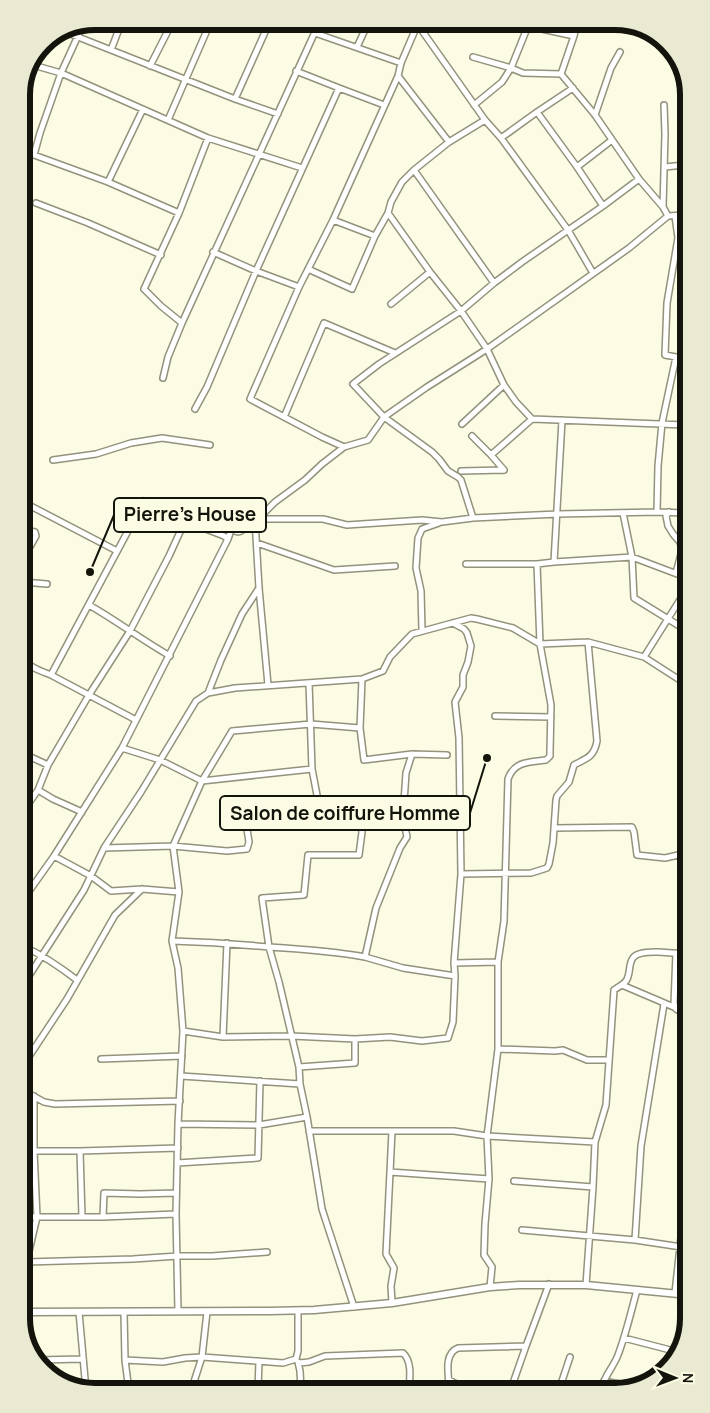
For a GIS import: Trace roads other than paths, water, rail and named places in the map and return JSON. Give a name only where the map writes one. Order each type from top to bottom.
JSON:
[{"type":"street","points":[[110,50],[118,30]]},
{"type":"street","points":[[150,66],[168,30]]},
{"type":"street","points":[[168,120],[207,30]]},
{"type":"street","points":[[235,99],[266,30]]},
{"type":"street","points":[[163,378],[168,357],[213,252],[316,30]]},
{"type":"street","points":[[357,47],[365,30]]},
{"type":"street","points":[[344,447],[250,399],[299,287],[333,220],[398,76],[401,63],[415,30]]},
{"type":"street","points":[[423,30],[474,105],[501,138],[568,230],[593,273]]},
{"type":"street","points":[[474,105],[502,82],[511,68],[527,30]]},
{"type":"street","points":[[552,30],[574,36]]},
{"type":"street","points":[[561,74],[575,30]]},
{"type":"street","points":[[80,32],[60,73],[34,155],[108,182],[179,213]]},
{"type":"street","points":[[315,33],[401,63]]},
{"type":"street","points":[[72,34],[186,80],[278,114]]},
{"type":"street","points":[[595,115],[610,68],[620,52]]},
{"type":"street","points":[[473,57],[523,73],[561,74],[595,115],[639,179],[663,207],[668,216]]},
{"type":"street","points":[[37,66],[60,73],[208,138],[302,168]]},
{"type":"street","points":[[296,71],[384,105]]},
{"type":"street","points":[[398,76],[449,142]]},
{"type":"street","points":[[195,408],[207,387],[256,271],[339,88]]},
{"type":"street","points":[[501,138],[573,88]]},
{"type":"street","points":[[663,207],[666,134],[664,105]]},
{"type":"street","points":[[108,182],[143,109]]},
{"type":"street","points":[[537,112],[603,206]]},
{"type":"street","points":[[308,269],[352,288],[375,236],[388,213],[390,202],[402,182],[449,142],[485,120]]},
{"type":"street","points":[[182,323],[144,289],[179,213],[208,138]]},
{"type":"street","points":[[577,167],[612,140]]},
{"type":"street","points":[[665,167],[680,165]]},
{"type":"street","points":[[414,170],[494,282]]},
{"type":"street","points":[[473,518],[464,488],[458,477],[448,471],[432,452],[384,418],[353,384],[395,353],[461,310],[494,282],[639,179]]},
{"type":"street","points":[[36,203],[88,223],[161,255]]},
{"type":"street","points":[[388,213],[430,272],[461,310],[487,349],[504,385],[516,402],[532,419]]},
{"type":"street","points":[[255,520],[344,447],[368,440],[384,418],[426,387],[487,349],[629,248],[668,216],[680,215]]},
{"type":"street","points":[[657,512],[658,466],[662,424],[676,357],[664,355],[667,304],[678,238],[675,216]]},
{"type":"street","points":[[333,220],[375,236]]},
{"type":"street","points":[[213,252],[299,287]]},
{"type":"street","points":[[391,304],[430,272]]},
{"type":"street","points":[[284,417],[324,323],[395,353]]},
{"type":"street","points":[[462,424],[504,385]]},
{"type":"street","points":[[491,455],[532,419],[680,425]]},
{"type":"street","points":[[554,562],[562,420]]},
{"type":"street","points":[[461,471],[504,470],[472,436]]},
{"type":"street","points":[[53,460],[96,454],[131,443],[162,438],[210,446]]},
{"type":"street","points":[[51,675],[144,501],[228,539]]},
{"type":"street","points":[[30,506],[117,551]]},
{"type":"street","points":[[228,539],[241,531],[232,511]]},
{"type":"street","points":[[669,512],[666,516],[668,526],[680,542]]},
{"type":"street","points":[[623,513],[632,557],[634,598],[680,626]]},
{"type":"street","points":[[422,631],[421,591],[416,568],[418,538],[422,529],[442,522],[473,518],[558,514],[680,513]]},
{"type":"street","points":[[197,525],[214,519],[238,523],[255,520],[322,519],[347,525],[422,520],[442,522]]},
{"type":"street","points":[[255,520],[268,685]]},
{"type":"street","points":[[30,801],[38,790],[48,765],[89,695],[130,631],[185,521]]},
{"type":"street","points":[[30,890],[54,856],[122,748],[228,539],[238,523]]},
{"type":"street","points":[[30,530],[35,532],[36,536],[30,544]]},
{"type":"street","points":[[257,543],[334,570],[395,566]]},
{"type":"street","points":[[466,564],[538,564],[632,557],[680,575]]},
{"type":"street","points":[[676,573],[680,558]]},
{"type":"street","points":[[490,1287],[492,1267],[484,1255],[489,1179],[487,1136],[498,1049],[498,962],[504,921],[508,779],[515,766],[546,760],[550,752],[551,705],[540,644],[538,564]]},
{"type":"street","points":[[30,583],[47,584]]},
{"type":"street","points":[[208,693],[242,614],[259,588]]},
{"type":"street","points":[[644,657],[680,600]]},
{"type":"street","points":[[89,605],[170,656]]},
{"type":"street","points":[[30,974],[84,890],[104,848],[196,701],[208,693],[234,688],[362,679],[382,671],[390,657],[412,634],[471,618],[513,628],[540,644],[588,642],[644,657],[680,680]]},
{"type":"street","points":[[183,1031],[223,1037],[292,1036],[355,1039],[390,1038],[422,1041],[448,1038],[453,1022],[454,963],[461,874],[459,738],[455,702],[463,687],[463,675],[468,662],[470,646],[467,633],[464,629],[453,623]]},
{"type":"street","points":[[461,874],[531,873],[547,868],[557,796],[569,782],[574,765],[589,758],[596,748],[588,642]]},
{"type":"street","points":[[30,665],[136,720]]},
{"type":"street","points":[[362,679],[360,728],[364,760],[412,754],[447,755]]},
{"type":"street","points":[[309,683],[312,769],[320,811]]},
{"type":"street","points":[[495,716],[551,717]]},
{"type":"street","points":[[178,1312],[176,1193],[183,1031],[178,968],[172,941],[179,892],[173,846],[202,781],[232,731],[311,724],[360,728]]},
{"type":"street","points":[[122,748],[160,760],[202,781],[312,769]]},
{"type":"street","points":[[365,957],[376,908],[406,837],[404,817],[406,773],[412,754]]},
{"type":"street","points":[[30,757],[48,765]]},
{"type":"street","points":[[38,790],[82,812]]},
{"type":"street","points":[[30,794],[33,797]]},
{"type":"street","points":[[104,848],[173,846],[227,851],[247,849],[250,842],[247,829],[254,818],[280,815],[293,816],[320,811],[359,814],[362,832],[359,855],[308,855],[304,895],[262,898],[269,946],[299,1067],[300,1084],[322,1209],[354,1307]]},
{"type":"street","points":[[554,828],[632,827],[637,855],[665,858],[680,854]]},
{"type":"street","points":[[54,856],[91,876],[111,891],[142,889],[179,892]]},
{"type":"street","points":[[30,1055],[66,999],[115,915],[142,889]]},
{"type":"street","points":[[172,941],[227,943],[344,953],[403,968],[455,976]]},
{"type":"street","points":[[223,1037],[227,943]]},
{"type":"street","points":[[30,949],[59,966],[77,980]]},
{"type":"street","points":[[586,1285],[595,1142],[606,1105],[613,994],[615,988],[622,985],[628,978],[634,955],[650,952],[680,954]]},
{"type":"street","points":[[676,954],[674,1004],[676,1008]]},
{"type":"street","points":[[454,963],[498,962]]},
{"type":"street","points":[[622,985],[680,1011]]},
{"type":"street","points":[[635,1240],[641,1146],[664,1004]]},
{"type":"street","points":[[299,1067],[355,1062],[355,1039]]},
{"type":"street","points":[[498,1049],[563,1050],[587,1060],[609,1060]]},
{"type":"street","points":[[101,1059],[182,1056]]},
{"type":"street","points":[[182,1076],[300,1084]]},
{"type":"street","points":[[177,1163],[258,1158],[260,1081]]},
{"type":"street","points":[[30,1094],[44,1102],[64,1104],[180,1101]]},
{"type":"street","points":[[30,1249],[37,1217],[34,1096]]},
{"type":"street","points":[[178,1124],[258,1125],[307,1116]]},
{"type":"street","points":[[309,1131],[454,1131],[487,1136],[595,1142]]},
{"type":"street","points":[[392,1131],[386,1254],[394,1268],[391,1286],[392,1303]]},
{"type":"street","points":[[34,1151],[178,1148]]},
{"type":"street","points":[[80,1151],[82,1217]]},
{"type":"street","points":[[390,1172],[489,1179]]},
{"type":"street","points":[[514,1181],[593,1187]]},
{"type":"street","points":[[103,1217],[104,1193],[176,1193]]},
{"type":"street","points":[[30,1217],[176,1214]]},
{"type":"street","points":[[522,1230],[635,1240],[679,1247]]},
{"type":"street","points":[[675,1293],[680,1241]]},
{"type":"street","points":[[30,1263],[133,1260],[267,1252]]},
{"type":"street","points":[[513,1383],[548,1284]]},
{"type":"street","points":[[30,1312],[207,1312],[354,1307],[392,1303],[490,1287],[548,1284],[586,1285],[680,1294]]},
{"type":"street","points":[[604,1383],[618,1356],[637,1290]]},
{"type":"street","points":[[298,1310],[298,1361],[300,1383]]},
{"type":"street","points":[[79,1312],[85,1382]]},
{"type":"street","points":[[124,1312],[125,1360],[128,1383]]},
{"type":"street","points":[[194,1383],[202,1357],[207,1312]]},
{"type":"street","points":[[624,1338],[671,1350]]},
{"type":"street","points":[[454,1383],[448,1380],[448,1356],[453,1350],[458,1348],[526,1346]]},
{"type":"street","points":[[125,1360],[163,1362],[202,1357],[283,1363],[309,1362],[325,1356],[403,1353],[408,1359],[409,1383]]},
{"type":"street","points":[[561,1383],[570,1357]]},
{"type":"street","points":[[45,1360],[82,1359]]},
{"type":"street","points":[[258,1383],[259,1362]]},
{"type":"place","name":"Pierre's House","points":[[90,572]]},
{"type":"place","name":"Salon de coiffure Homme","points":[[487,758]]}]
